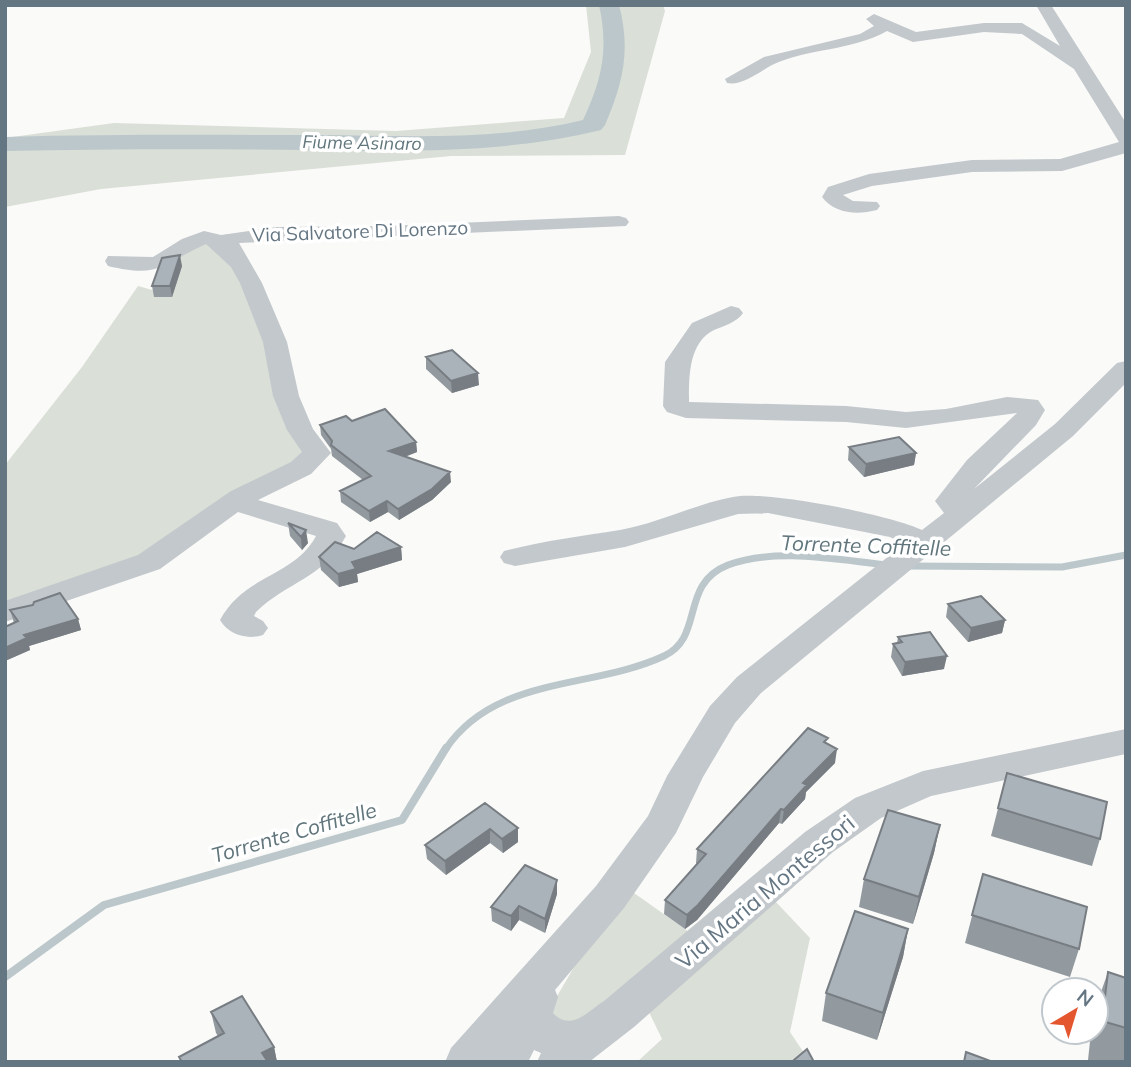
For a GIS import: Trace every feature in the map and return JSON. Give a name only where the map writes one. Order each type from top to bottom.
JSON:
[{"type":"street","points":[[870,206],[849,207],[835,202],[832,197],[835,191],[869,180],[984,165],[1062,164],[1104,150],[1125,135],[1043,5]]},
{"type":"street","points":[[733,79],[770,60],[865,37],[878,23],[907,31],[913,37],[935,32],[1023,28],[1064,59],[1082,66]]},
{"type":"street","name":"Via Salvatore Di Lorenzo","points":[[5,612],[149,562],[234,502],[301,468],[317,453],[300,430],[286,396],[275,342],[251,283],[227,241],[235,236],[619,222]]},
{"type":"street","points":[[117,261],[153,266],[163,263],[204,237],[212,238],[239,263]]},
{"type":"street","points":[[731,313],[700,328],[677,362],[676,406],[686,410],[846,414],[906,420],[946,417],[1007,405],[1029,406],[1032,410],[1027,419],[977,466],[949,501],[959,512]]},
{"type":"street","points":[[467,1062],[610,897],[663,823],[685,776],[722,715],[749,685],[959,512],[1064,430],[1111,379],[1126,368]]},
{"type":"street","points":[[234,502],[327,529],[331,536],[325,551],[309,565],[265,591],[238,613],[236,620],[240,625],[251,628]]},
{"type":"street","points":[[515,557],[577,544],[625,538],[736,505],[768,504],[898,530],[918,547]]},
{"type":"street","name":"Via Maria Montessori","points":[[572,1055],[819,842],[868,808],[923,784],[1126,741]]},
{"type":"street","points":[[506,1062],[550,968]]},
{"type":"street","points":[[531,1011],[534,1023],[546,1035],[561,1042],[572,1055]]},
{"type":"shaded area","points":[[586,5],[663,5],[665,11],[625,155],[451,156],[101,189],[5,207],[5,138],[114,123],[396,131],[564,118],[591,52]]},
{"type":"shaded area","points":[[206,240],[237,268],[311,453],[162,550],[5,609],[5,465],[82,367],[138,286],[156,291],[164,267]]},
{"type":"shaded area","points":[[634,893],[692,934],[573,1030],[549,1010],[581,955]]},
{"type":"shaded area","points":[[775,901],[810,938],[790,1032],[806,1056],[799,1062],[637,1062],[662,1039],[649,1012]]},
{"type":"building","points":[[180,255],[170,286],[152,286],[162,258]]},
{"type":"building","points":[[452,350],[478,373],[451,381],[426,357]]},
{"type":"building","points":[[385,409],[416,442],[389,451],[450,472],[432,489],[398,509],[387,501],[369,511],[340,491],[371,476],[331,445],[332,441],[320,425],[346,416],[352,421]]},
{"type":"building","points":[[899,437],[916,453],[866,464],[849,447]]},
{"type":"building","points":[[288,523],[306,530],[301,537]]},
{"type":"building","points":[[377,532],[401,547],[352,562],[356,569],[338,574],[319,557],[335,542],[354,549]]},
{"type":"building","points":[[60,593],[78,619],[24,635],[27,638],[5,648],[5,627],[18,621],[10,610],[33,605],[34,602]]},
{"type":"building","points":[[981,596],[1005,620],[971,628],[948,604]]},
{"type":"building","points":[[930,632],[947,656],[905,662],[893,644],[902,642],[898,637]]},
{"type":"building","points":[[808,728],[828,738],[824,742],[837,749],[803,783],[807,785],[784,810],[781,809],[687,915],[665,900],[706,854],[697,849]]},
{"type":"building","points":[[1007,773],[1107,802],[1100,839],[998,808]]},
{"type":"building","points":[[485,803],[518,828],[502,839],[490,829],[445,861],[425,845]]},
{"type":"building","points":[[888,810],[940,825],[919,897],[864,879]]},
{"type":"building","points":[[525,865],[557,880],[545,919],[519,906],[511,916],[491,907]]},
{"type":"building","points":[[983,874],[1087,907],[1079,949],[972,915]]},
{"type":"building","points":[[855,911],[908,929],[883,1013],[826,993]]},
{"type":"building","points":[[1108,972],[1126,978],[1126,1028],[1110,1023],[1110,976],[1108,976]]},
{"type":"building","points":[[242,996],[274,1047],[262,1053],[268,1062],[182,1062],[179,1057],[224,1033],[211,1012]]},
{"type":"building","points":[[807,1049],[814,1062],[795,1062],[794,1060]]},
{"type":"building","points":[[966,1052],[993,1062],[964,1062]]},
{"type":"waterway","name":"Fiume Asinaro","points":[[5,144],[120,141],[465,144],[555,134],[593,125],[611,80],[616,53],[609,5]]},
{"type":"waterway","name":"Torrente Coffitelle","points":[[908,566],[1062,567],[1126,555]]},
{"type":"waterway","name":"Torrente Coffitelle","points":[[445,750],[466,726],[490,708],[517,696],[636,667],[664,656],[677,647],[684,636],[703,585],[713,574],[728,565],[786,556],[887,565]]},
{"type":"waterway","name":"Torrente Coffitelle","points":[[5,977],[104,905],[402,820],[446,748]]}]
